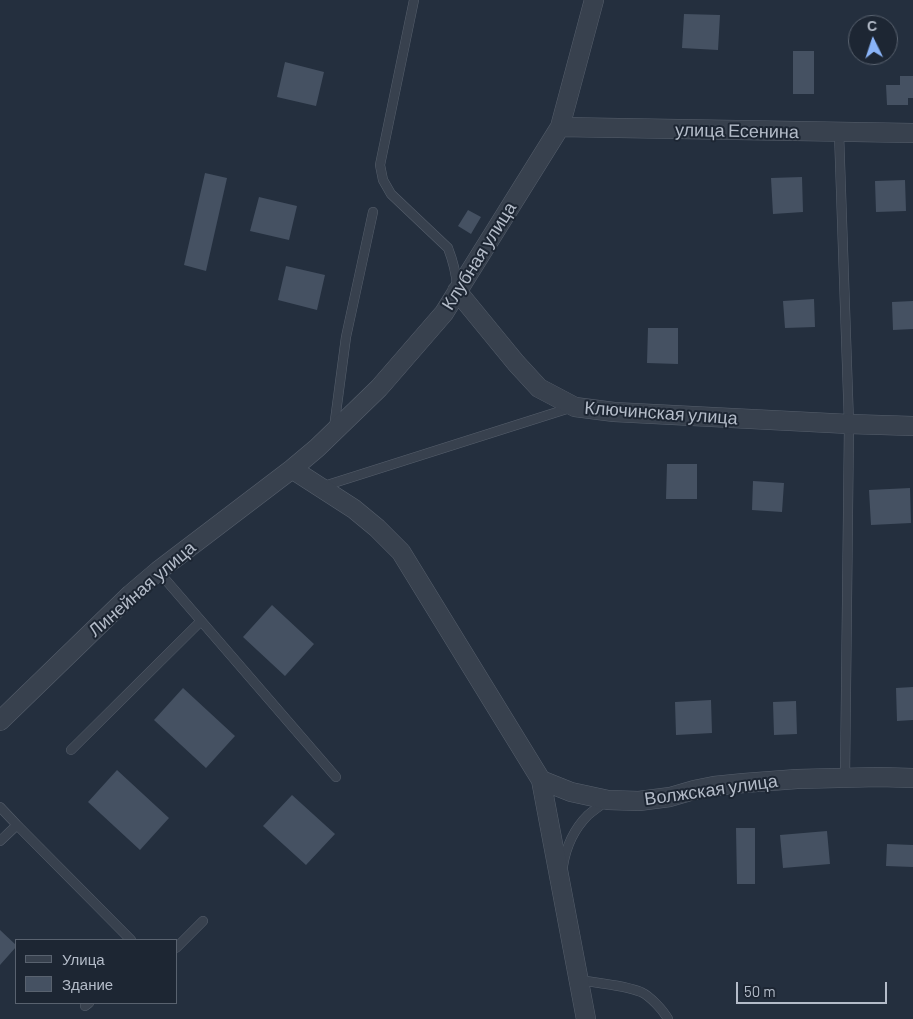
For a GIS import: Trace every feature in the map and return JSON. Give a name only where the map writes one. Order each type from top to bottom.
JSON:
[{"type":"street","name":"Клубная улица","points":[[292,469],[379,388],[444,313],[560,127],[594,0]]},
{"type":"street","name":"улица Есенина","points":[[560,127],[913,133]]},
{"type":"street","name":"Ключинская улица","points":[[457,291],[539,388],[575,407],[614,412],[913,426]]},
{"type":"street","points":[[292,469],[354,509],[378,528],[401,552],[541,780],[586,1019]]},
{"type":"street","name":"Линейная улица","points":[[1,718],[131,594],[158,571],[292,469]]},
{"type":"street","name":"Волжская улица","points":[[541,780],[571,792],[608,800],[639,801],[670,797],[714,786],[744,783],[797,779],[913,778]]},
{"type":"lane","points":[[414,0],[380,165],[383,180],[391,194],[448,248],[456,272],[457,291]]},
{"type":"lane","points":[[838,133],[849,424],[845,778]]},
{"type":"lane","points":[[334,431],[346,337],[373,212]]},
{"type":"lane","points":[[321,487],[575,407]]},
{"type":"lane","points":[[158,571],[336,777]]},
{"type":"lane","points":[[71,750],[201,621]]},
{"type":"lane","points":[[561,881],[565,852],[574,833],[588,816],[608,800]]},
{"type":"lane","points":[[0,807],[130,939]]},
{"type":"lane","points":[[0,842],[17,825]]},
{"type":"lane","points":[[178,946],[203,921]]},
{"type":"lane","points":[[579,980],[642,992],[664,1010],[668,1019]]},
{"type":"building","points":[[684,14],[720,15],[718,50],[682,48]]},
{"type":"building","points":[[793,51],[814,51],[814,94],[793,94]]},
{"type":"building","points":[[285,62],[324,72],[316,106],[277,97]]},
{"type":"building","points":[[900,76],[913,76],[913,98],[908,98],[908,105],[887,105],[886,85],[900,85]]},
{"type":"building","points":[[205,173],[227,178],[206,271],[184,265]]},
{"type":"building","points":[[802,177],[803,212],[773,214],[771,178]]},
{"type":"building","points":[[905,180],[906,211],[876,212],[875,181]]},
{"type":"building","points":[[259,197],[297,206],[289,240],[250,231]]},
{"type":"building","points":[[468,210],[481,217],[471,234],[458,226]]},
{"type":"building","points":[[286,266],[325,275],[317,310],[278,300]]},
{"type":"building","points":[[814,299],[815,327],[785,328],[783,301]]},
{"type":"building","points":[[913,301],[913,329],[893,330],[892,302]]},
{"type":"building","points":[[648,328],[678,328],[678,364],[647,363]]},
{"type":"building","points":[[667,464],[697,464],[697,499],[666,499]]},
{"type":"building","points":[[753,481],[784,483],[782,512],[752,510]]},
{"type":"building","points":[[910,488],[911,523],[871,525],[869,490]]},
{"type":"building","points":[[272,605],[314,644],[285,676],[243,637]]},
{"type":"building","points":[[913,687],[913,720],[897,721],[896,688]]},
{"type":"building","points":[[183,688],[235,736],[206,768],[154,720]]},
{"type":"building","points":[[711,700],[712,733],[676,735],[675,702]]},
{"type":"building","points":[[796,701],[797,734],[774,735],[773,702]]},
{"type":"building","points":[[117,770],[169,818],[140,850],[88,802]]},
{"type":"building","points":[[292,795],[335,834],[306,865],[263,826]]},
{"type":"building","points":[[736,828],[755,828],[755,884],[737,884]]},
{"type":"building","points":[[827,831],[830,864],[783,868],[780,835]]},
{"type":"building","points":[[887,844],[913,845],[913,867],[886,866]]},
{"type":"building","points":[[0,930],[15,944],[15,948],[0,965]]}]
